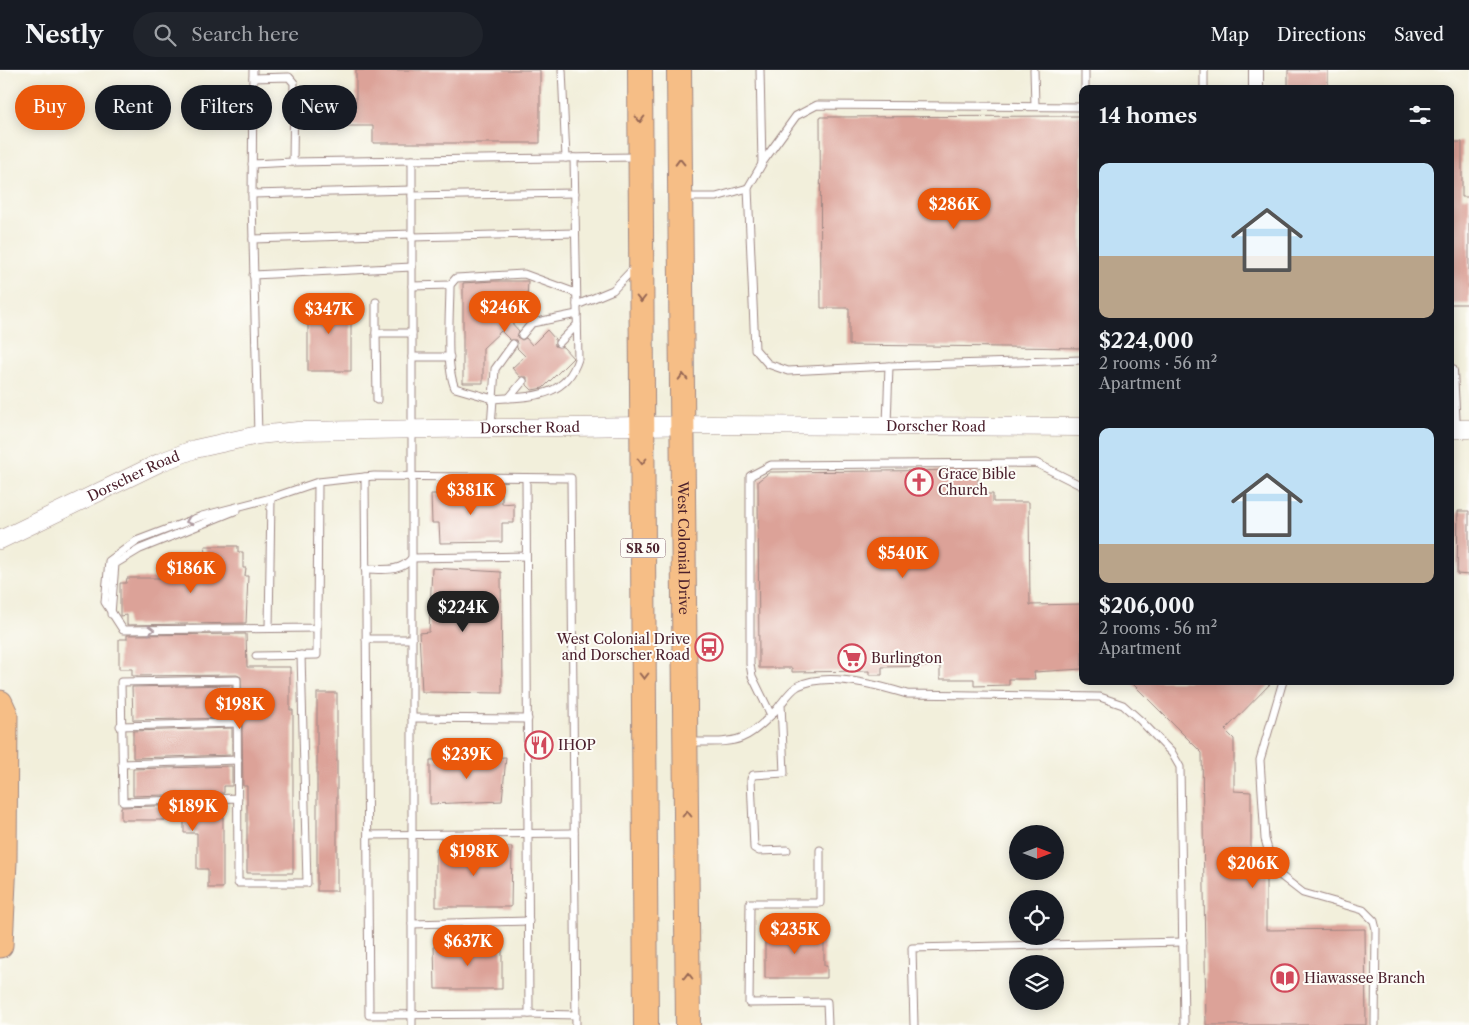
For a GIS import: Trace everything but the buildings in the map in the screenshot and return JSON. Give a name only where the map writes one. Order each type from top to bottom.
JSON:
[{"type":"highway","name":"SR 50","points":[[640,70],[646,1025]]},
{"type":"highway","name":"West Colonial Drive","points":[[679,70],[684,426],[688,1025]]},
{"type":"highway","points":[[0,703],[5,714],[4,861],[0,945]]},
{"type":"street","points":[[1256,70],[1256,85]]},
{"type":"street","points":[[1454,404],[1457,429]]},
{"type":"street","name":"Dorscher Road","points":[[0,540],[161,462],[195,449],[258,435],[298,431],[642,426],[1079,427]]},
{"type":"lane","points":[[562,70],[575,193],[578,359],[574,372],[549,393],[537,397],[493,400],[455,388],[452,380],[450,357],[450,285],[456,278],[524,274],[576,292]]},
{"type":"lane","points":[[760,70],[762,164]]},
{"type":"lane","points":[[1034,70],[1034,106]]},
{"type":"lane","points":[[1085,70],[1085,85]]},
{"type":"lane","points":[[1204,70],[1204,85]]},
{"type":"lane","points":[[258,435],[253,275],[253,74],[289,77],[294,83],[293,162]]},
{"type":"lane","points":[[1079,107],[817,105],[796,116],[762,164],[748,188],[755,349],[768,364],[788,371],[1079,360]]},
{"type":"lane","points":[[252,164],[640,157]]},
{"type":"lane","points":[[412,160],[412,1025]]},
{"type":"lane","points":[[681,197],[716,197],[748,188]]},
{"type":"lane","points":[[252,194],[575,193]]},
{"type":"lane","points":[[253,239],[575,233]]},
{"type":"lane","points":[[577,305],[613,290],[641,260]]},
{"type":"lane","points":[[253,275],[412,267]]},
{"type":"lane","points":[[412,286],[450,285]]},
{"type":"lane","points":[[376,302],[377,400]]},
{"type":"lane","points":[[522,335],[532,324],[577,314]]},
{"type":"lane","points":[[559,343],[577,325]]},
{"type":"lane","points":[[376,333],[412,333]]},
{"type":"lane","points":[[491,428],[495,368],[513,344]]},
{"type":"lane","points":[[412,357],[450,357]]},
{"type":"lane","points":[[887,426],[889,366]]},
{"type":"lane","points":[[508,398],[523,381]]},
{"type":"lane","points":[[771,715],[752,676],[750,664],[750,476],[758,470],[771,465],[1036,463],[1079,484]]},
{"type":"lane","points":[[365,477],[369,1015],[576,1015]]},
{"type":"lane","points":[[317,628],[123,630],[111,614],[115,564],[140,548],[211,522],[253,502],[318,482],[365,477],[571,478],[576,1025]]},
{"type":"lane","points":[[526,478],[529,1014]]},
{"type":"lane","points":[[256,656],[317,655],[318,482]]},
{"type":"lane","points":[[269,628],[271,498]]},
{"type":"lane","points":[[365,569],[395,569],[406,565],[412,558],[526,556]]},
{"type":"lane","points":[[366,640],[412,639]]},
{"type":"lane","points":[[238,798],[123,802],[120,726],[121,682],[237,680],[238,723],[238,798],[238,883],[307,883],[301,655]]},
{"type":"lane","points":[[686,742],[732,743],[749,736],[771,715],[796,686],[813,681],[838,680],[877,684],[907,694],[1100,697],[1123,705],[1172,753],[1180,767],[1184,1025]]},
{"type":"lane","points":[[1282,685],[1260,760],[1265,839],[1281,876],[1303,893],[1363,910],[1374,921],[1376,929],[1375,1025]]},
{"type":"lane","points":[[781,704],[784,773],[754,775],[751,779],[754,848],[759,851],[787,850]]},
{"type":"lane","points":[[412,718],[528,718]]},
{"type":"lane","points":[[120,726],[238,723]]},
{"type":"lane","points":[[122,764],[238,760]]},
{"type":"lane","points":[[368,835],[574,833]]},
{"type":"lane","points":[[820,850],[820,903],[750,903],[750,1003],[827,1002],[828,1025]]},
{"type":"lane","points":[[412,924],[529,921]]},
{"type":"lane","points":[[914,1025],[912,948],[1184,942]]},
{"type":"place","name":"Grace Bible Church","points":[[919,482]]},
{"type":"place","name":"West Colonial Drive and Dorscher Road","points":[[709,647]]},
{"type":"place","name":"Burlington","points":[[852,658]]},
{"type":"place","name":"IHOP","points":[[539,745]]},
{"type":"place","name":"Hiawassee Branch","points":[[1285,978]]}]
